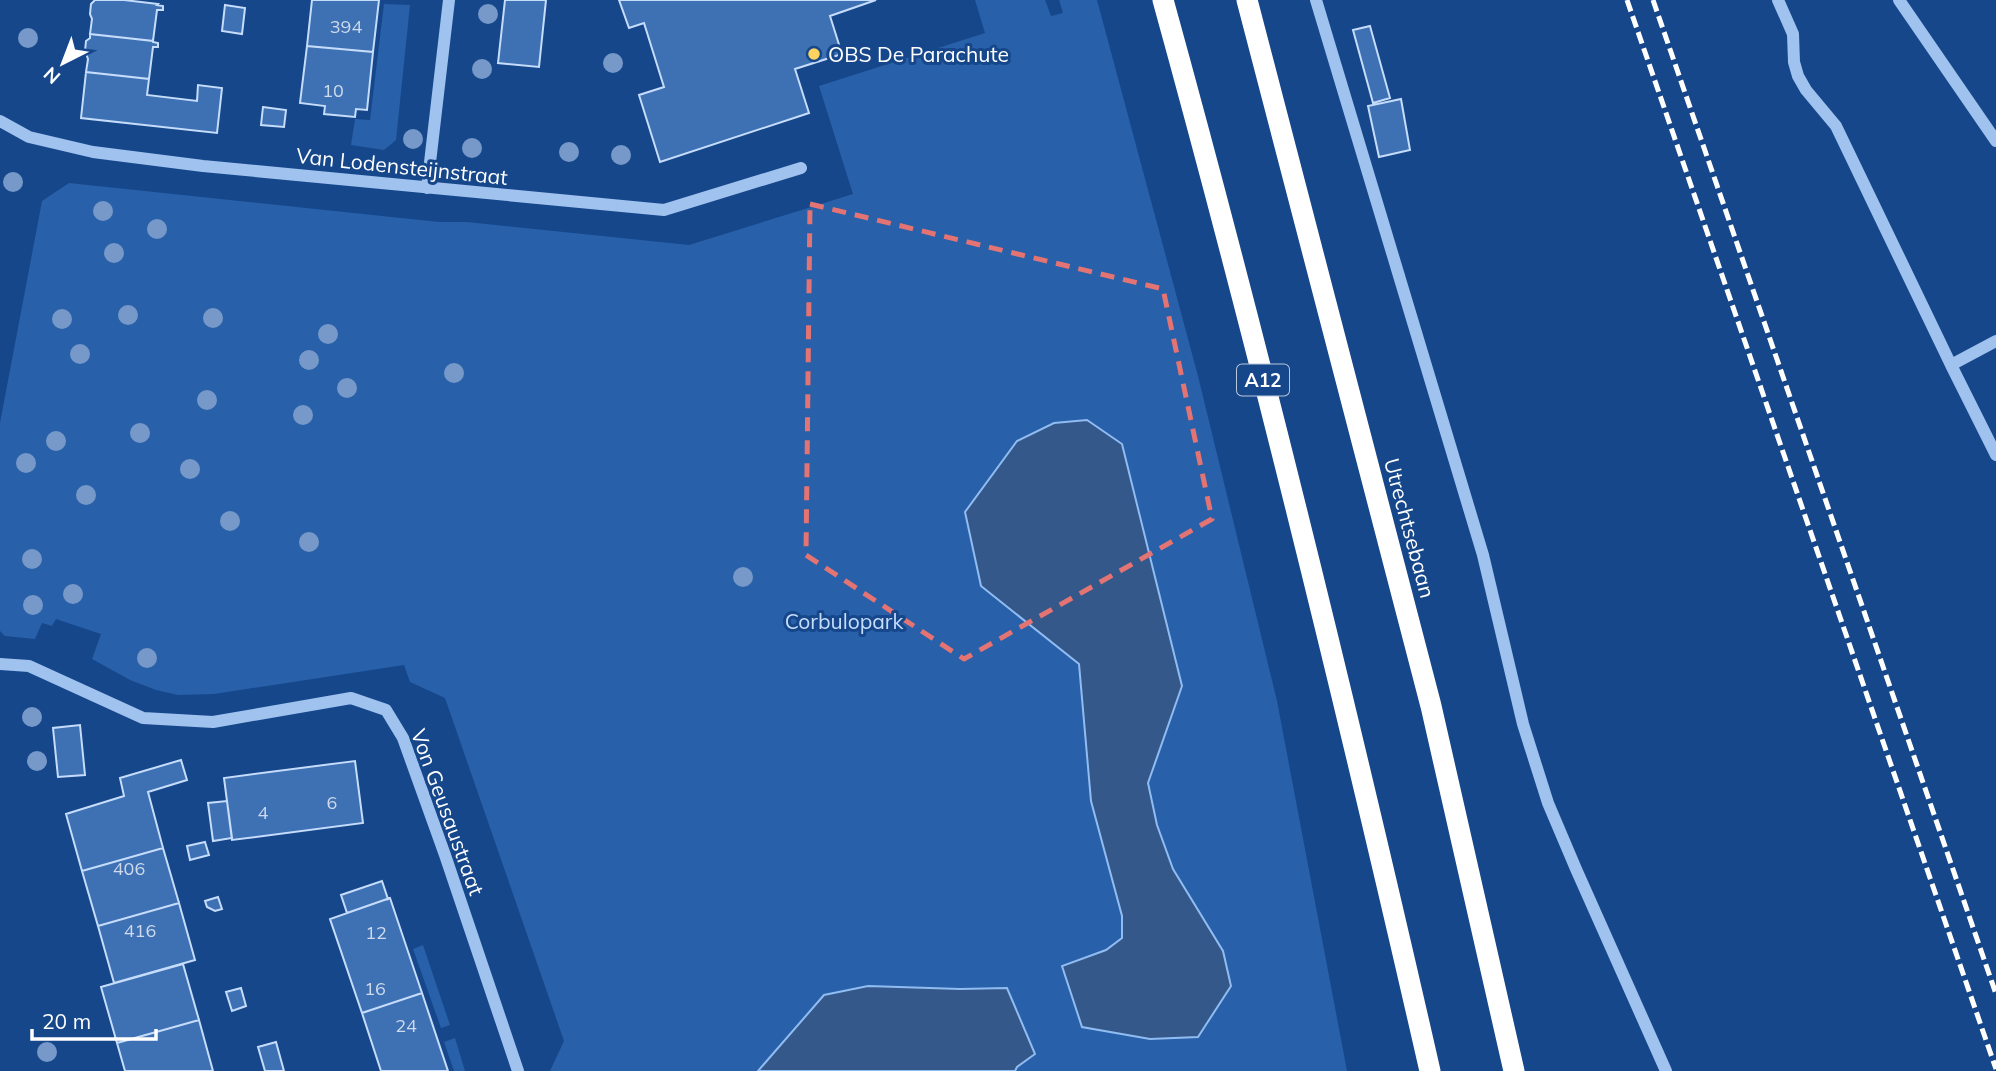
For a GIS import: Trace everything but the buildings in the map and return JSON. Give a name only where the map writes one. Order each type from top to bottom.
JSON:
[{"type":"highway","name":"A12","points":[[1163,0],[1268,397],[1359,762],[1430,1071]]},
{"type":"highway","name":"Utrechtsebaan","points":[[1247,0],[1431,706],[1514,1071]]},
{"type":"street","points":[[427,188],[449,0]]},
{"type":"street","points":[[1316,0],[1483,555],[1523,724],[1548,803],[1666,1071]]},
{"type":"street","points":[[1778,0],[1793,34],[1794,62],[1798,76],[1806,90],[1836,125],[1996,455]]},
{"type":"street","points":[[1899,0],[1996,141]]},
{"type":"street","name":"Van Lodensteijnstraat","points":[[0,121],[29,137],[93,152],[203,166],[664,210],[801,168]]},
{"type":"street","points":[[1951,365],[1996,341]]},
{"type":"street","name":"Von Geusaustraat","points":[[0,664],[29,666],[143,718],[213,722],[351,698],[386,710],[403,738],[518,1071]]},
{"type":"highlighted area","points":[[810,204],[1163,289],[1212,519],[964,659],[806,555]]},
{"type":"green space","name":"Corbulopark","points":[[975,0],[1045,0],[1051,16],[1063,13],[1059,0],[1097,0],[1198,376],[1277,701],[1347,1071],[550,1071],[564,1041],[445,698],[410,682],[404,665],[214,694],[178,695],[130,680],[92,659],[101,634],[56,619],[52,626],[42,623],[35,639],[5,636],[0,631],[0,423],[42,201],[69,183],[689,245],[853,194],[819,86],[985,33]]},
{"type":"green space","points":[[384,4],[410,5],[396,140],[384,150],[351,145],[355,119],[370,120]]},
{"type":"green space","points":[[423,945],[450,1025],[441,1028],[413,949]]},
{"type":"green space","points":[[455,1038],[465,1071],[454,1071],[444,1042]]},
{"type":"shaded area","points":[[1087,420],[1122,444],[1182,686],[1148,783],[1157,825],[1173,869],[1223,951],[1231,986],[1198,1037],[1150,1039],[1082,1027],[1062,966],[1106,950],[1122,938],[1122,916],[1091,801],[1079,664],[981,586],[965,512],[1017,441],[1054,423]]},
{"type":"shaded area","points":[[868,986],[1007,988],[1035,1054],[1015,1071],[758,1071],[824,995]]},
{"type":"railway","points":[[1627,0],[1996,1069]]},
{"type":"railway","points":[[1653,0],[1996,994]]},
{"type":"place","name":"OBS De Parachute","points":[[814,54]]}]
